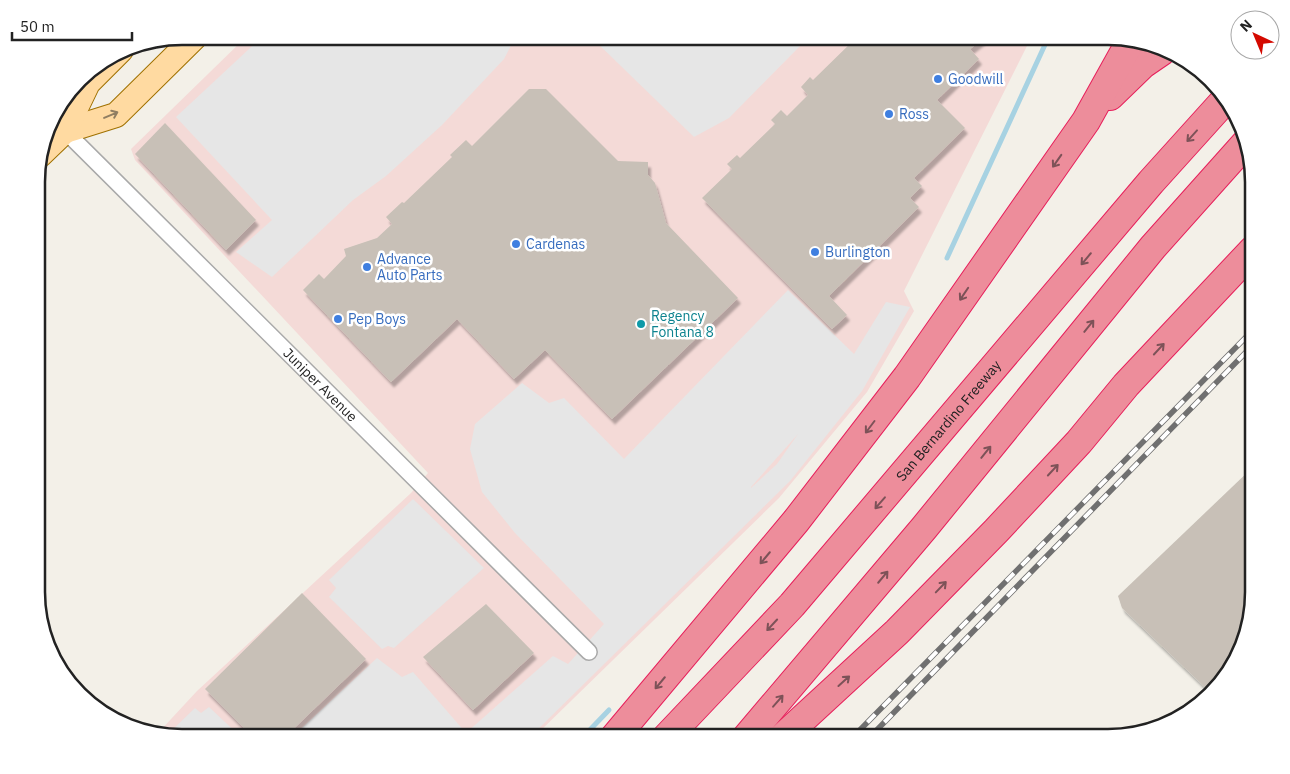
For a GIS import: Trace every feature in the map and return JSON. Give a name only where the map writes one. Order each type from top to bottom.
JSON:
[{"type":"highway","points":[[621,729],[853,450],[908,377],[1086,121],[1128,46]]},
{"type":"highway","points":[[1086,121],[1143,64],[1158,54]]},
{"type":"highway","name":"San Bernardino Freeway","points":[[675,729],[792,605],[912,466],[1151,182],[1221,105]]},
{"type":"highway","points":[[754,729],[924,528],[1153,247],[1241,149]]},
{"type":"highway","points":[[792,729],[892,637],[996,531],[1079,442],[1126,385],[1245,259]]},
{"type":"main road","points":[[58,124],[116,115],[187,45]]},
{"type":"main road","points":[[58,124],[87,83]]},
{"type":"street","name":"Juniper Avenue","points":[[58,124],[589,652]]},
{"type":"shaded area","points":[[238,45],[1027,45],[904,291],[914,311],[867,392],[779,498],[542,729],[163,728],[197,691],[411,493],[428,473],[135,160],[131,149]]},
{"type":"shaded area","points":[[253,45],[511,45],[504,59],[442,125],[386,176],[353,200],[272,277],[236,252],[272,220],[176,117]]},
{"type":"shaded area","points":[[599,45],[801,45],[729,118],[694,137]]},
{"type":"shaded area","points":[[788,290],[854,354],[886,302],[910,307],[862,391],[790,481],[538,729],[471,729],[553,656],[568,664],[604,624],[515,533],[482,492],[470,449],[475,424],[522,383],[549,403],[564,398],[624,459]],"holes":[[[798,434],[777,464],[751,487]]]},
{"type":"shaded area","points":[[413,499],[484,568],[394,648],[388,646],[382,649],[329,597],[336,588],[329,580]]},
{"type":"shaded area","points":[[377,658],[402,677],[413,672],[463,729],[301,729]]},
{"type":"shaded area","points":[[209,707],[232,729],[174,729],[195,708],[201,713]]},
{"type":"building","name":"Burlington","points":[[849,45],[975,45],[970,49],[979,59],[937,100],[965,128],[914,178],[922,186],[910,198],[919,207],[829,296],[847,315],[832,329],[702,198],[732,169],[727,164],[737,155],[740,158],[775,124],[771,120],[781,110],[787,116],[808,95],[801,87],[810,77],[813,80]]},
{"type":"building","points":[[529,89],[546,89],[618,161],[648,162],[648,175],[655,183],[666,223],[738,298],[612,419],[545,350],[514,379],[457,319],[391,382],[303,290],[319,274],[324,279],[346,256],[344,249],[377,238],[392,224],[386,217],[402,202],[404,203],[452,157],[450,155],[466,140],[472,146]]},
{"type":"building","points":[[165,123],[256,220],[226,250],[135,154]]},
{"type":"building","points":[[1245,475],[1244,610],[1235,645],[1227,661],[1205,688],[1122,608],[1118,596]]},
{"type":"building","points":[[302,593],[366,659],[293,729],[245,729],[205,689]]},
{"type":"building","points":[[486,604],[534,653],[473,710],[423,657]]},
{"type":"waterway","points":[[947,258],[1045,45]]},
{"type":"waterway","points":[[591,729],[609,710]]},
{"type":"railway","points":[[861,729],[1245,338]]},
{"type":"railway","points":[[878,729],[1245,353]]},
{"type":"place","name":"Goodwill","points":[[938,79]]},
{"type":"place","name":"Ross","points":[[889,114]]},
{"type":"place","name":"Cardenas","points":[[516,244]]},
{"type":"place","name":"Burlington","points":[[815,252]]},
{"type":"place","name":"Advance Auto Parts","points":[[367,267]]},
{"type":"place","name":"Pep Boys","points":[[338,319]]},
{"type":"place","name":"Regency Fontana 8","points":[[641,324]]}]
